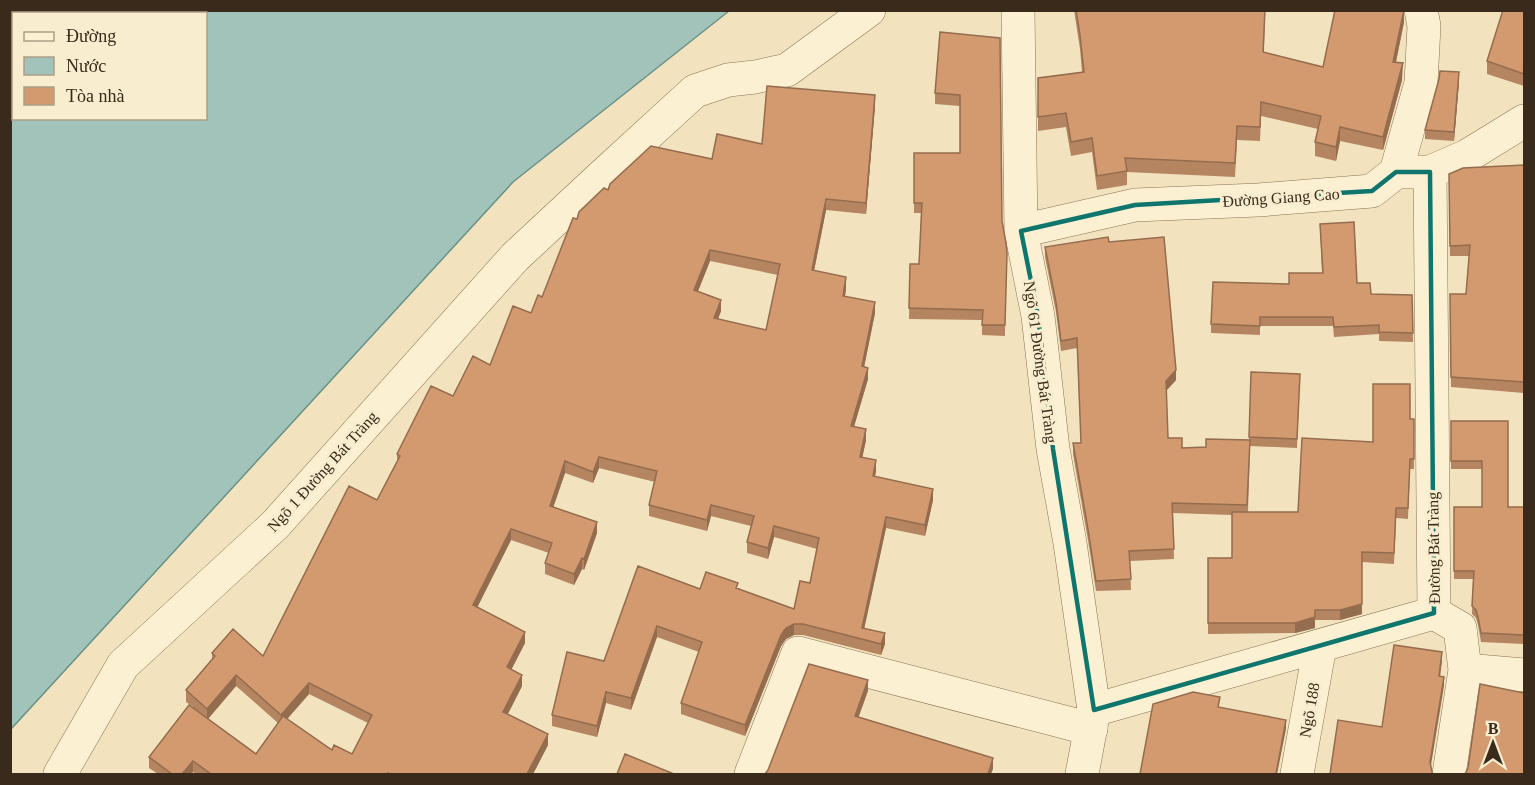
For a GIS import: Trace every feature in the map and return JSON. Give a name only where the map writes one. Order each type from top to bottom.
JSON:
[{"type":"street","name":"Ngõ 1 Đường Bát Tràng","points":[[60,774],[123,665],[275,525],[516,257],[600,177],[695,91],[729,80],[787,70],[869,10]]},
{"type":"street","name":"Ngõ 61 Đường Bát Tràng","points":[[1018,10],[1021,231],[1038,316],[1053,449],[1070,543],[1092,720]]},
{"type":"street","points":[[1421,10],[1424,26],[1421,83],[1396,172],[1430,172],[1467,156],[1524,121]]},
{"type":"street","name":"Đường Giang Cao","points":[[1021,231],[1135,205],[1258,200],[1372,191],[1396,172]]},
{"type":"street","name":"Đường Bát Tràng","points":[[1092,720],[1320,646],[1434,613],[1430,172]]},
{"type":"street","points":[[1434,613],[1460,627],[1465,670],[1449,774]]},
{"type":"street","name":"Ngõ 188","points":[[1297,774],[1320,646]]},
{"type":"street","points":[[751,774],[798,653],[1092,720],[1082,774]]},
{"type":"street","points":[[1465,670],[1524,675]]},
{"type":"highlighted area","points":[[1396,172],[1430,172],[1434,613],[1094,710],[1053,449],[1038,316],[1021,231],[1135,205],[1372,191]]},
{"type":"water","points":[[11,10],[729,10],[513,182],[11,729]]},
{"type":"building","points":[[1076,10],[1265,10],[1263,52],[1323,67],[1335,10],[1404,10],[1393,62],[1403,63],[1383,137],[1340,127],[1336,147],[1315,142],[1321,116],[1261,102],[1260,127],[1237,126],[1235,163],[1125,158],[1127,171],[1097,176],[1092,138],[1071,142],[1066,113],[1038,117],[1038,78],[1084,72]]},
{"type":"building","points":[[1503,10],[1524,10],[1524,74],[1487,61]]},
{"type":"building","points":[[940,32],[1000,38],[1002,221],[1007,253],[1005,325],[982,325],[983,310],[909,308],[910,264],[919,264],[922,203],[914,203],[914,153],[960,153],[960,95],[935,93]]},
{"type":"building","points":[[1440,71],[1459,72],[1454,132],[1425,130]]},
{"type":"building","points":[[767,86],[875,95],[866,203],[826,199],[812,270],[846,277],[843,296],[875,302],[862,366],[868,368],[851,426],[866,429],[860,457],[876,460],[873,476],[933,489],[925,525],[886,517],[862,628],[885,633],[881,644],[803,624],[794,624],[786,628],[781,635],[745,725],[681,703],[702,642],[657,626],[631,698],[606,692],[597,726],[552,715],[567,652],[604,661],[638,566],[700,589],[706,572],[738,583],[736,588],[794,609],[800,581],[810,583],[819,538],[774,526],[768,548],[747,542],[754,516],[711,505],[707,520],[649,505],[657,471],[599,457],[593,472],[565,461],[550,506],[597,522],[584,559],[582,558],[574,574],[545,563],[552,543],[511,529],[473,605],[525,632],[507,667],[522,675],[503,712],[548,734],[527,774],[211,774],[193,761],[182,774],[172,774],[149,757],[189,705],[256,754],[283,716],[332,750],[334,745],[352,754],[372,715],[309,683],[281,715],[236,675],[207,709],[186,690],[215,656],[212,653],[233,629],[263,656],[349,486],[377,500],[400,456],[397,454],[431,386],[453,396],[473,356],[490,365],[513,306],[531,313],[538,295],[542,297],[573,218],[577,219],[579,212],[604,188],[608,190],[610,184],[651,146],[712,159],[717,134],[762,144]],"holes":[[[710,250],[780,264],[766,330],[714,318],[721,300],[694,290]]]},
{"type":"building","points":[[1524,165],[1524,382],[1451,377],[1450,294],[1466,294],[1470,245],[1450,246],[1449,174],[1463,168]]},
{"type":"building","points":[[1354,222],[1357,283],[1370,283],[1371,294],[1412,295],[1413,333],[1379,332],[1379,325],[1334,327],[1333,317],[1260,317],[1260,326],[1211,324],[1213,282],[1289,284],[1289,273],[1323,273],[1320,224]]},
{"type":"building","points":[[1108,237],[1109,242],[1164,237],[1176,370],[1166,381],[1168,438],[1182,438],[1182,448],[1206,447],[1206,439],[1250,440],[1247,505],[1172,503],[1174,549],[1129,551],[1131,579],[1096,581],[1073,443],[1081,443],[1077,338],[1061,341],[1045,247]]},
{"type":"building","points":[[1251,372],[1300,374],[1297,439],[1249,437]]},
{"type":"building","points":[[1373,384],[1410,384],[1410,419],[1414,419],[1414,459],[1410,459],[1408,508],[1396,508],[1394,553],[1362,552],[1362,604],[1340,610],[1315,610],[1315,617],[1295,623],[1208,623],[1208,558],[1232,558],[1232,512],[1298,512],[1302,438],[1373,442]]},
{"type":"building","points":[[1451,421],[1508,421],[1508,507],[1524,507],[1524,635],[1481,633],[1476,610],[1472,606],[1474,571],[1454,571],[1454,507],[1482,507],[1482,461],[1451,461]]},
{"type":"building","points":[[1394,645],[1442,652],[1439,676],[1444,677],[1430,762],[1433,774],[1330,774],[1338,720],[1382,727]]},
{"type":"building","points":[[809,664],[868,680],[855,716],[993,758],[988,774],[765,774]]},
{"type":"building","points":[[1480,684],[1524,693],[1524,774],[1465,774],[1468,768]]},
{"type":"building","points":[[1193,692],[1220,697],[1218,707],[1286,720],[1276,774],[1140,774],[1153,704]]},
{"type":"building","points":[[625,754],[674,774],[617,774]]}]
